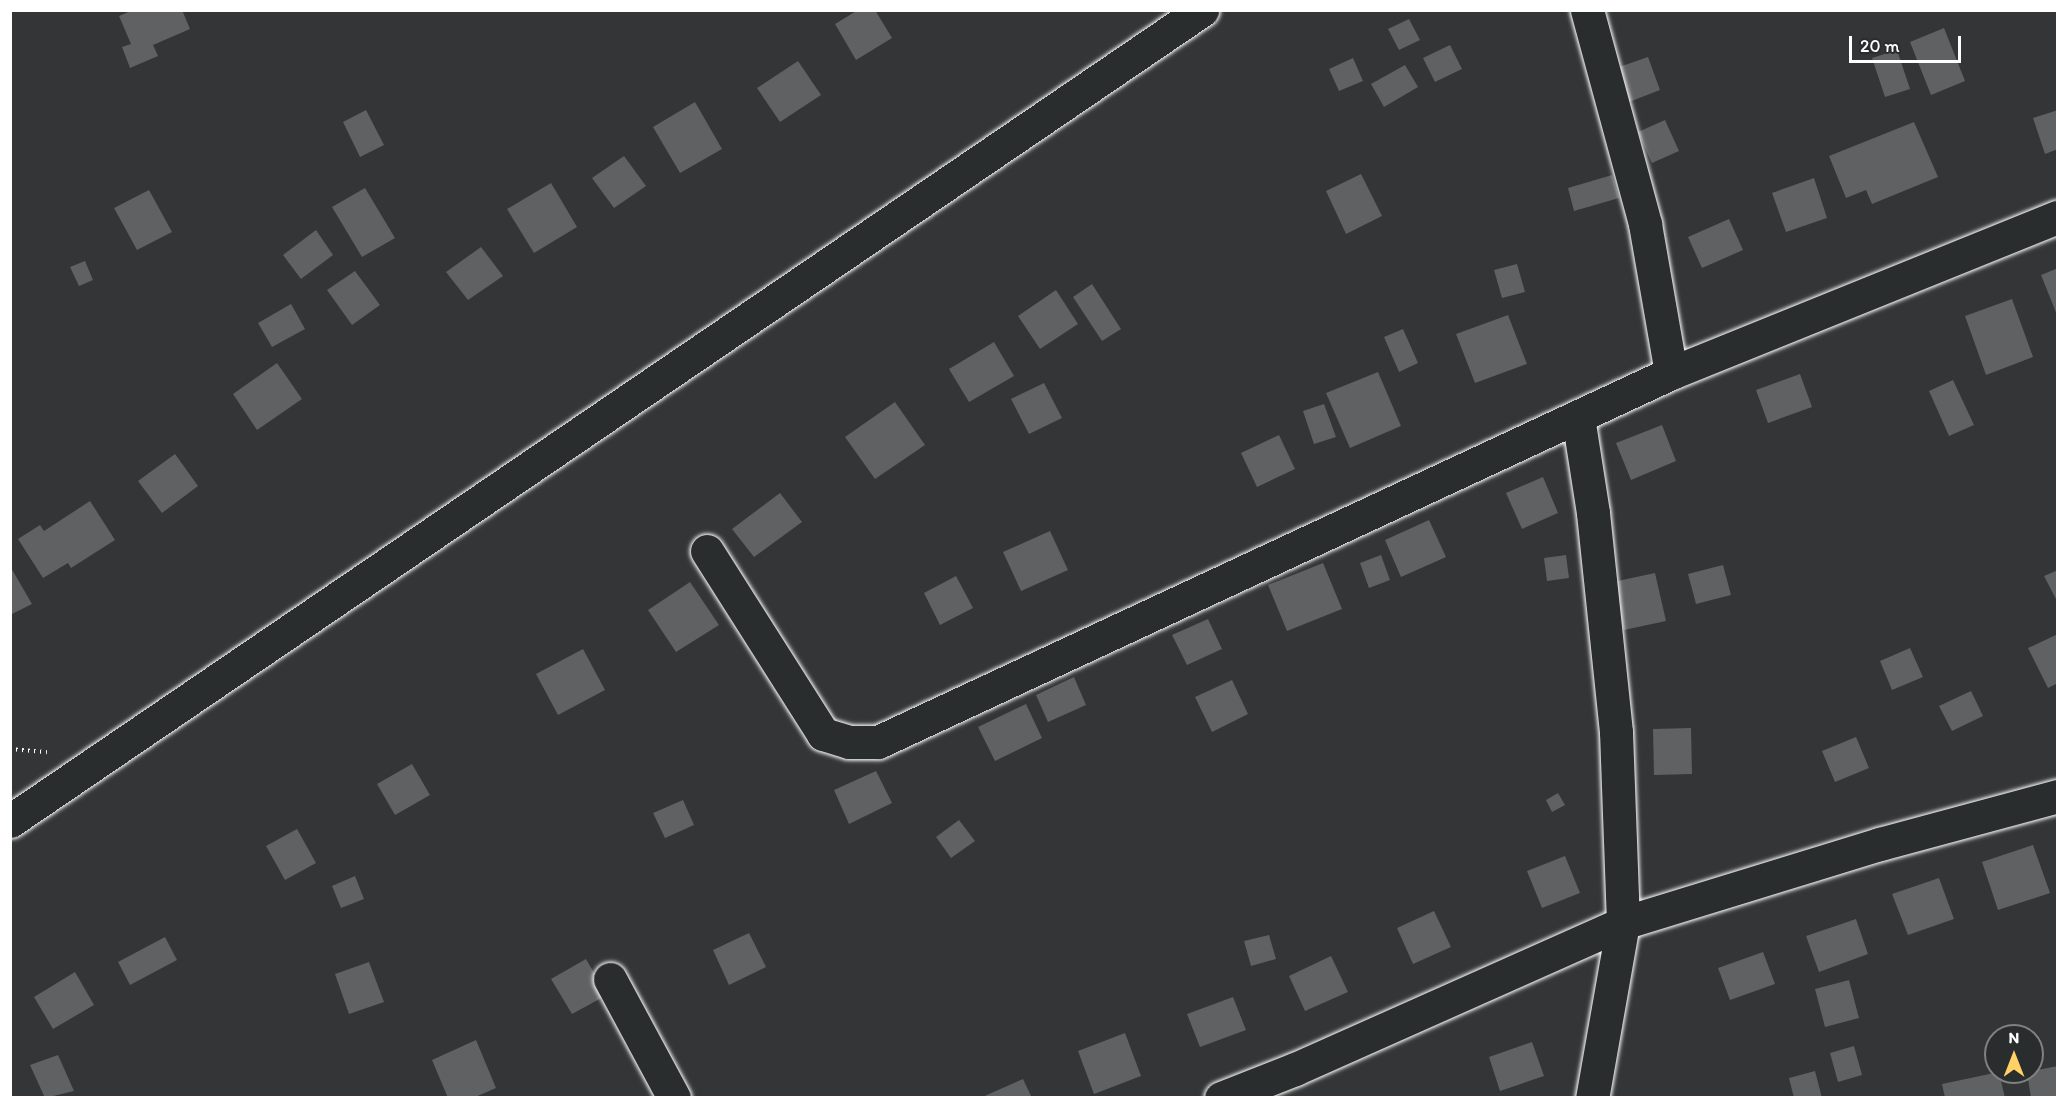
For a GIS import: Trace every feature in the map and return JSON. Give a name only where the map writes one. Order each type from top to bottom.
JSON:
[{"type":"street","points":[[10,821],[1202,10]]},
{"type":"street","points":[[1587,10],[1645,224],[1671,373]]},
{"type":"street","points":[[707,551],[823,734],[849,742],[878,742],[1671,373],[2058,217]]},
{"type":"street","points":[[1578,417],[1593,513],[1616,732],[1623,923],[1592,1098]]},
{"type":"street","points":[[1221,1098],[1295,1069],[1623,923],[1880,844],[2058,796]]},
{"type":"street","points":[[610,979],[674,1098]]},
{"type":"building","points":[[133,10],[182,10],[190,29],[153,45],[158,56],[130,68],[122,47],[131,44],[119,16]]},
{"type":"building","points":[[858,10],[875,10],[892,38],[856,60],[835,24]]},
{"type":"building","points":[[1409,19],[1420,40],[1399,50],[1388,29]]},
{"type":"building","points":[[1944,28],[1965,81],[1931,95],[1910,42]]},
{"type":"building","points":[[1450,45],[1462,69],[1435,82],[1423,58]]},
{"type":"building","points":[[1897,50],[1910,89],[1885,97],[1872,58]]},
{"type":"building","points":[[1648,57],[1660,90],[1629,102],[1616,68]]},
{"type":"building","points":[[1353,58],[1363,81],[1339,91],[1329,69]]},
{"type":"building","points":[[798,61],[821,95],[780,122],[757,88]]},
{"type":"building","points":[[1405,65],[1418,87],[1384,107],[1371,84]]},
{"type":"building","points":[[695,102],[722,149],[680,173],[653,127]]},
{"type":"building","points":[[366,110],[384,145],[360,157],[343,122]]},
{"type":"building","points":[[2058,110],[2058,149],[2045,154],[2033,118]]},
{"type":"building","points":[[1665,120],[1679,151],[1652,163],[1638,132]]},
{"type":"building","points":[[1914,122],[1938,177],[1872,204],[1866,190],[1846,198],[1829,156]]},
{"type":"building","points":[[624,156],[646,186],[614,208],[592,178]]},
{"type":"building","points":[[1361,174],[1382,216],[1346,234],[1326,191]]},
{"type":"building","points":[[1612,175],[1619,198],[1574,211],[1568,188]]},
{"type":"building","points":[[1814,178],[1827,218],[1786,232],[1772,193]]},
{"type":"building","points":[[551,183],[577,227],[534,253],[507,209]]},
{"type":"building","points":[[365,188],[395,238],[362,257],[332,207]]},
{"type":"building","points":[[149,190],[172,232],[137,250],[114,208]]},
{"type":"building","points":[[1729,219],[1743,250],[1702,268],[1688,237]]},
{"type":"building","points":[[316,230],[333,255],[301,279],[283,255]]},
{"type":"building","points":[[481,247],[503,276],[468,300],[446,272]]},
{"type":"building","points":[[85,261],[93,280],[79,286],[70,267]]},
{"type":"building","points":[[1517,264],[1525,292],[1502,298],[1494,270]]},
{"type":"building","points":[[2058,268],[2058,315],[2057,315],[2041,275]]},
{"type":"building","points":[[355,271],[380,305],[352,325],[327,290]]},
{"type":"building","points":[[1092,284],[1121,329],[1102,341],[1073,297]]},
{"type":"building","points":[[1056,290],[1078,324],[1040,349],[1018,316]]},
{"type":"building","points":[[2012,299],[2033,357],[1986,375],[1965,316]]},
{"type":"building","points":[[291,304],[305,329],[272,347],[258,323]]},
{"type":"building","points":[[1508,315],[1527,364],[1475,383],[1456,334]]},
{"type":"building","points":[[1403,329],[1418,363],[1399,372],[1384,337]]},
{"type":"building","points":[[994,342],[1014,376],[969,402],[949,369]]},
{"type":"building","points":[[277,363],[302,399],[257,430],[233,394]]},
{"type":"building","points":[[1378,372],[1401,426],[1350,448],[1326,393]]},
{"type":"building","points":[[1800,374],[1812,407],[1768,423],[1756,390]]},
{"type":"building","points":[[1953,380],[1974,425],[1949,436],[1929,391]]},
{"type":"building","points":[[1044,383],[1062,418],[1029,434],[1011,399]]},
{"type":"building","points":[[895,402],[925,445],[875,479],[845,437]]},
{"type":"building","points":[[1324,404],[1336,437],[1314,444],[1303,411]]},
{"type":"building","points":[[1662,425],[1676,461],[1631,480],[1616,443]]},
{"type":"building","points":[[1279,435],[1295,469],[1257,487],[1241,453]]},
{"type":"building","points":[[175,454],[198,486],[162,513],[138,481]]},
{"type":"building","points":[[1543,477],[1558,513],[1522,529],[1506,493]]},
{"type":"building","points":[[780,493],[802,522],[754,557],[732,529]]},
{"type":"building","points":[[90,501],[115,540],[71,568],[68,563],[43,578],[18,539],[40,525],[44,531]]},
{"type":"building","points":[[1429,520],[1446,557],[1401,577],[1385,540]]},
{"type":"building","points":[[1050,531],[1068,570],[1021,591],[1003,552]]},
{"type":"building","points":[[1381,555],[1390,580],[1369,588],[1360,563]]},
{"type":"building","points":[[1566,555],[1569,578],[1547,581],[1544,558]]},
{"type":"building","points":[[1323,563],[1342,609],[1287,631],[1268,585]]},
{"type":"building","points":[[1723,565],[1731,595],[1696,604],[1688,574]]},
{"type":"building","points":[[10,566],[32,604],[10,615]]},
{"type":"building","points":[[2058,570],[2058,603],[2044,576]]},
{"type":"building","points":[[1655,573],[1666,621],[1624,630],[1613,582]]},
{"type":"building","points":[[956,576],[973,608],[940,625],[924,593]]},
{"type":"building","points":[[690,582],[719,625],[676,652],[648,610]]},
{"type":"building","points":[[1208,619],[1222,649],[1187,665],[1172,635]]},
{"type":"building","points":[[2058,634],[2058,683],[2048,688],[2028,648]]},
{"type":"building","points":[[1910,648],[1923,677],[1892,690],[1880,661]]},
{"type":"building","points":[[583,649],[605,690],[558,715],[536,674]]},
{"type":"building","points":[[1074,677],[1086,705],[1048,722],[1036,695]]},
{"type":"building","points":[[1232,680],[1248,714],[1212,732],[1195,697]]},
{"type":"building","points":[[1971,691],[1983,716],[1952,731],[1939,706]]},
{"type":"building","points":[[1026,704],[1042,738],[995,761],[978,727]]},
{"type":"building","points":[[1691,728],[1692,774],[1654,775],[1653,729]]},
{"type":"building","points":[[1856,737],[1869,768],[1835,782],[1822,751]]},
{"type":"building","points":[[412,764],[430,795],[395,815],[377,784]]},
{"type":"building","points":[[876,771],[892,803],[849,824],[834,790]]},
{"type":"building","points":[[1558,793],[1565,805],[1552,812],[1546,800]]},
{"type":"building","points":[[683,800],[694,825],[665,838],[653,813]]},
{"type":"building","points":[[959,820],[975,841],[951,858],[936,837]]},
{"type":"building","points":[[297,829],[316,863],[285,880],[266,846]]},
{"type":"building","points":[[2033,845],[2050,893],[1998,910],[1982,862]]},
{"type":"building","points":[[1565,856],[1580,893],[1542,908],[1527,871]]},
{"type":"building","points":[[355,876],[364,899],[341,908],[332,886]]},
{"type":"building","points":[[1939,878],[1954,919],[1908,935],[1892,894]]},
{"type":"building","points":[[1434,911],[1451,947],[1413,964],[1397,928]]},
{"type":"building","points":[[1856,919],[1868,954],[1819,972],[1806,936]]},
{"type":"building","points":[[749,933],[766,967],[729,985],[713,950]]},
{"type":"building","points":[[1269,935],[1276,959],[1251,966],[1244,941]]},
{"type":"building","points":[[165,937],[177,960],[130,985],[118,962]]},
{"type":"building","points":[[1763,952],[1775,984],[1730,1000],[1718,968]]},
{"type":"building","points":[[1331,956],[1348,992],[1305,1011],[1289,976]]},
{"type":"building","points":[[586,959],[607,995],[572,1014],[551,979]]},
{"type":"building","points":[[369,962],[384,1002],[349,1014],[335,974]]},
{"type":"building","points":[[75,972],[94,1005],[53,1029],[34,997]]},
{"type":"building","points":[[1849,980],[1859,1018],[1825,1027],[1815,989]]},
{"type":"building","points":[[1233,997],[1246,1030],[1200,1047],[1187,1014]]},
{"type":"building","points":[[1125,1033],[1141,1076],[1094,1094],[1078,1051]]},
{"type":"building","points":[[476,1040],[496,1088],[473,1098],[448,1098],[432,1060]]},
{"type":"building","points":[[1532,1042],[1544,1076],[1500,1091],[1489,1057]]},
{"type":"building","points":[[1854,1046],[1862,1075],[1838,1082],[1830,1053]]},
{"type":"building","points":[[58,1055],[74,1091],[45,1098],[30,1065]]},
{"type":"building","points":[[2058,1066],[2058,1098],[2031,1098],[2029,1084],[2044,1084],[2044,1069]]},
{"type":"building","points":[[1815,1071],[1822,1098],[1794,1098],[1789,1078]]},
{"type":"building","points":[[1984,1075],[1984,1084],[2002,1084],[2005,1098],[1945,1098],[1942,1084]]},
{"type":"building","points":[[1023,1079],[1032,1098],[980,1098]]}]
